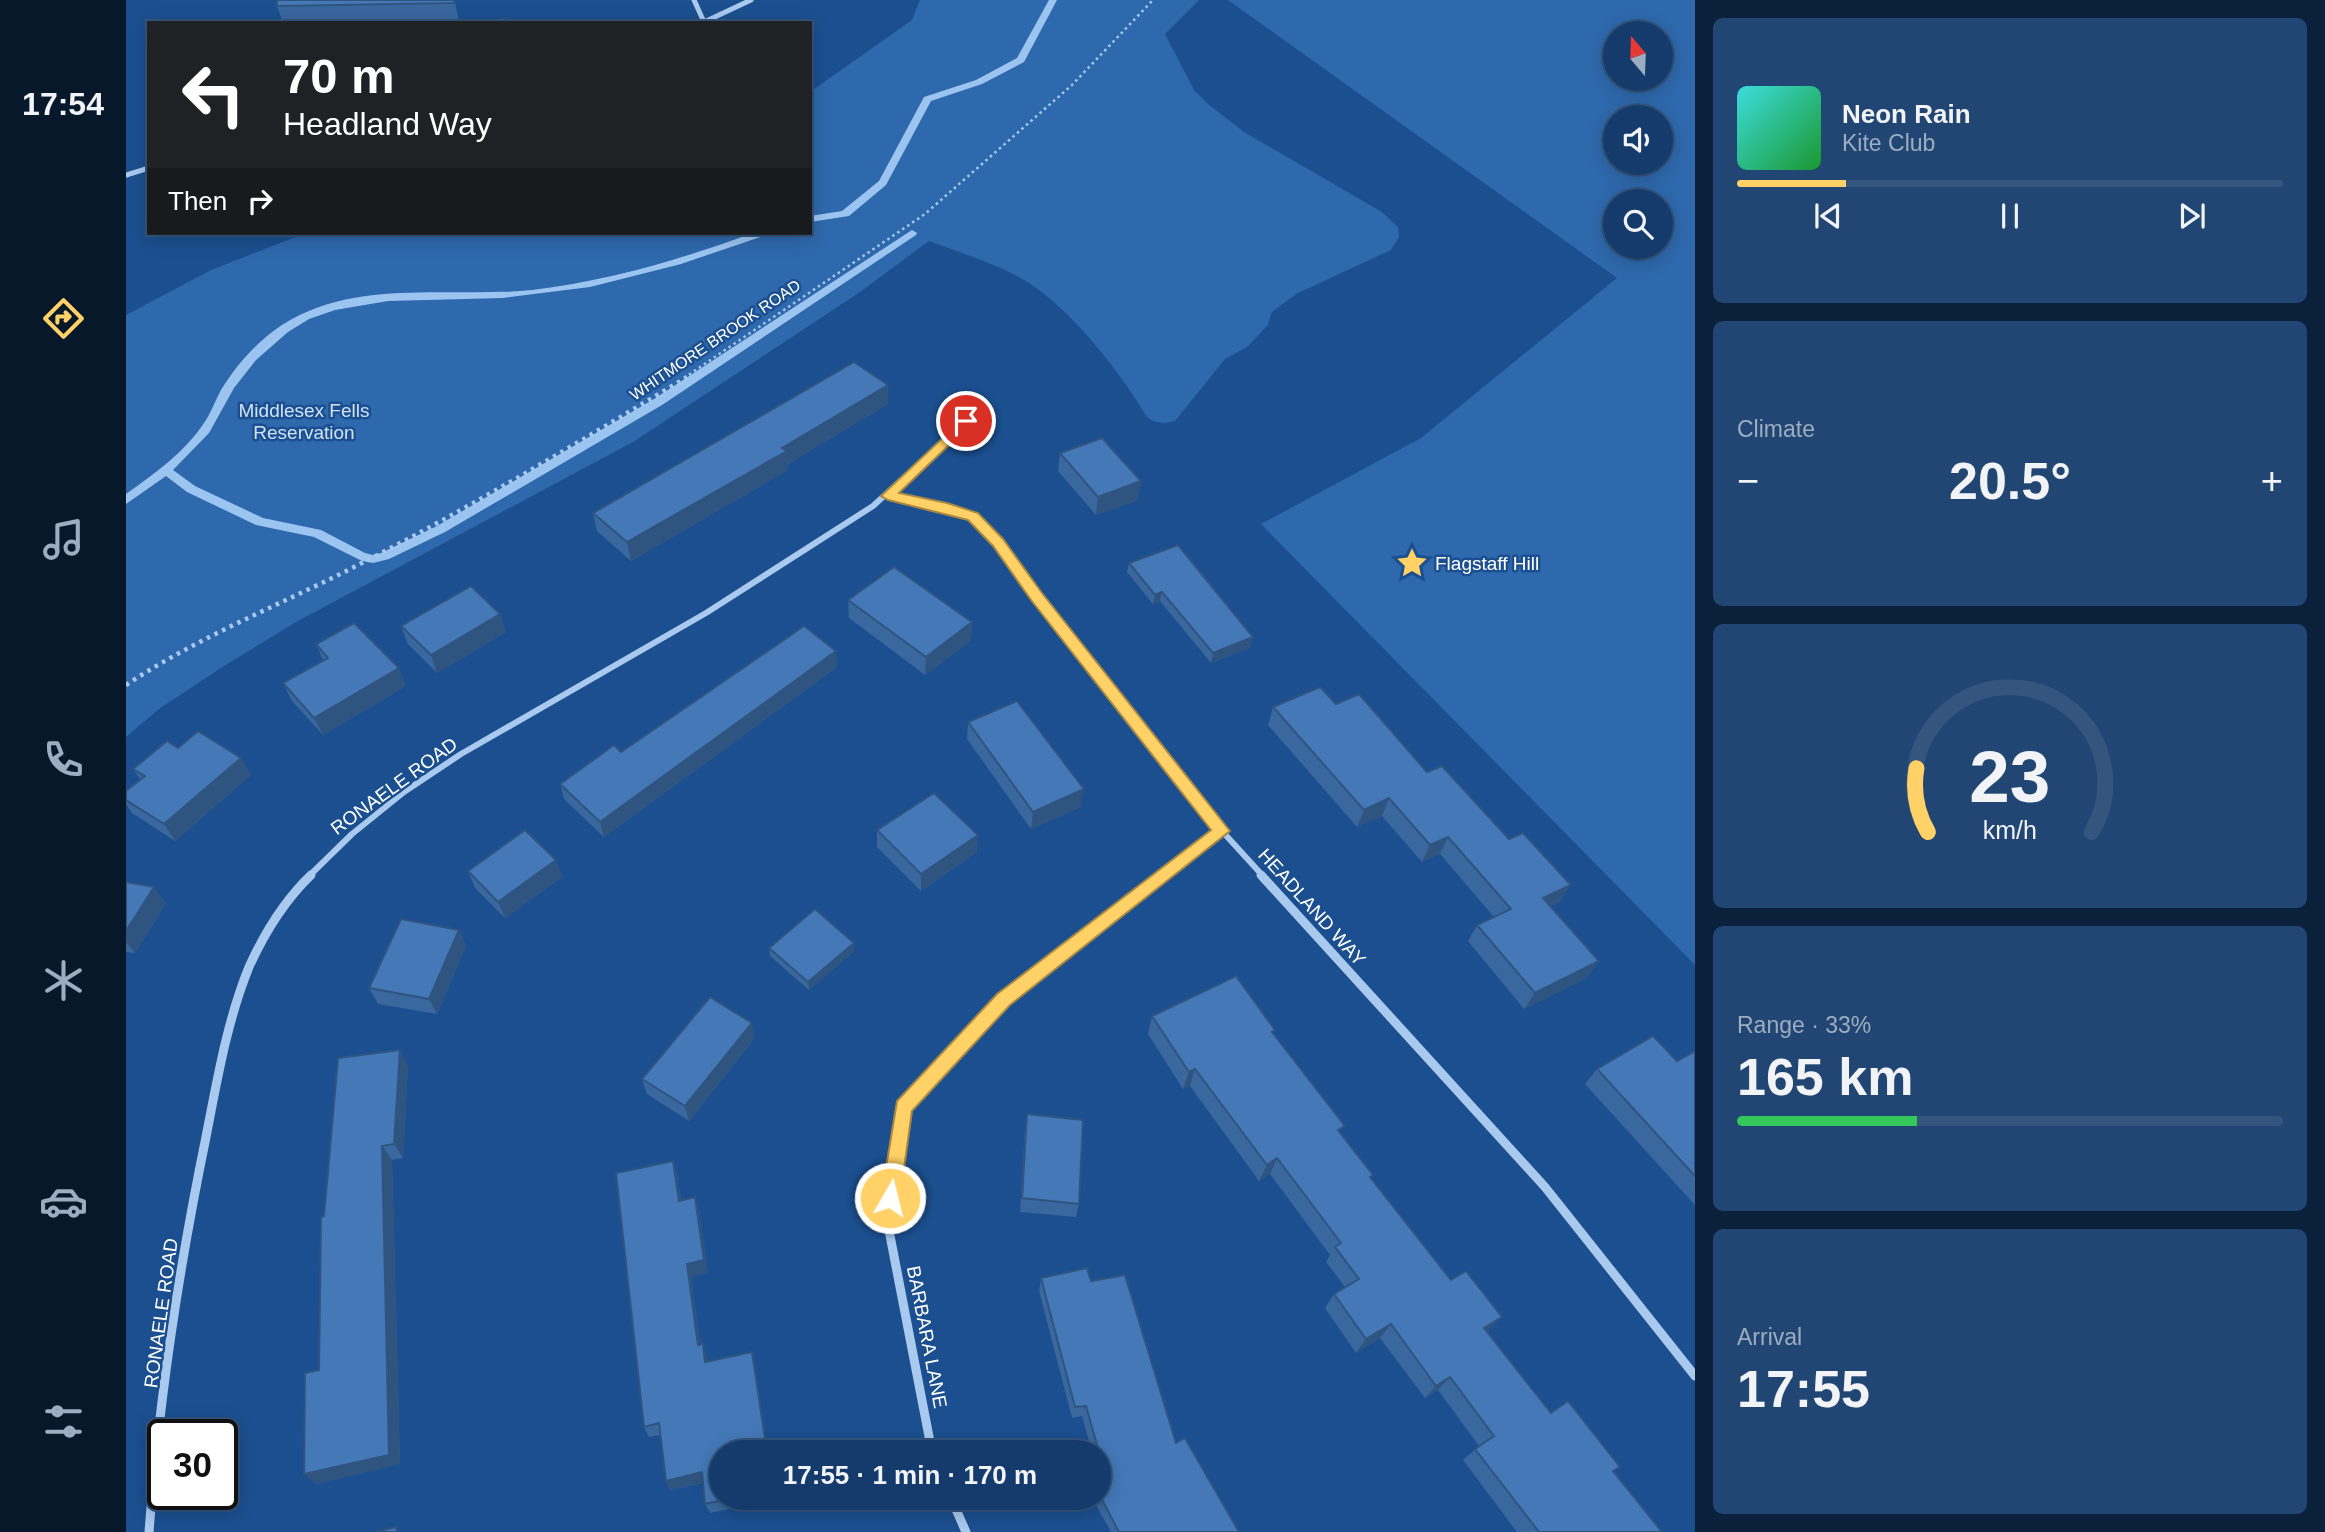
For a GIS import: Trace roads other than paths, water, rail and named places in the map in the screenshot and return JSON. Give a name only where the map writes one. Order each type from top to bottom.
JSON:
[{"type":"street","points":[[694,0],[703,21]]},
{"type":"street","points":[[705,21],[751,0]]},
{"type":"street","points":[[126,175],[147,168]]},
{"type":"street","name":"RONAELE ROAD","points":[[149,1532],[178,1296],[200,1166],[237,1003],[270,927],[296,892],[349,833],[468,751],[694,621],[888,496],[966,421]]},
{"type":"street","name":"HEADLAND WAY","points":[[888,496],[947,507],[973,516],[998,543],[1222,831],[1545,1187],[1695,1376]]},
{"type":"street","name":"BARBARA LANE","points":[[930,1440],[887,1220],[903,1108],[1004,1000],[1222,831]]},
{"type":"street","points":[[956,1510],[966,1532]]},
{"type":"waterway","points":[[812,219],[845,214],[883,183],[927,99],[979,82],[1021,60],[1053,0]]},
{"type":"waterway","points":[[168,472],[191,489],[260,522],[317,533],[362,557],[373,559],[385,556],[441,529],[658,402],[912,233]]},
{"type":"waterway","points":[[126,500],[168,468],[205,430],[225,393],[252,357],[284,329],[305,317],[332,307],[388,297],[503,295],[590,284],[677,262],[756,235]]},
{"type":"place","name":"Flagstaff Hill","points":[[1412,563]]},
{"type":"park label","name":"Middlesex Fells Reservation","points":[[304,421]]}]
